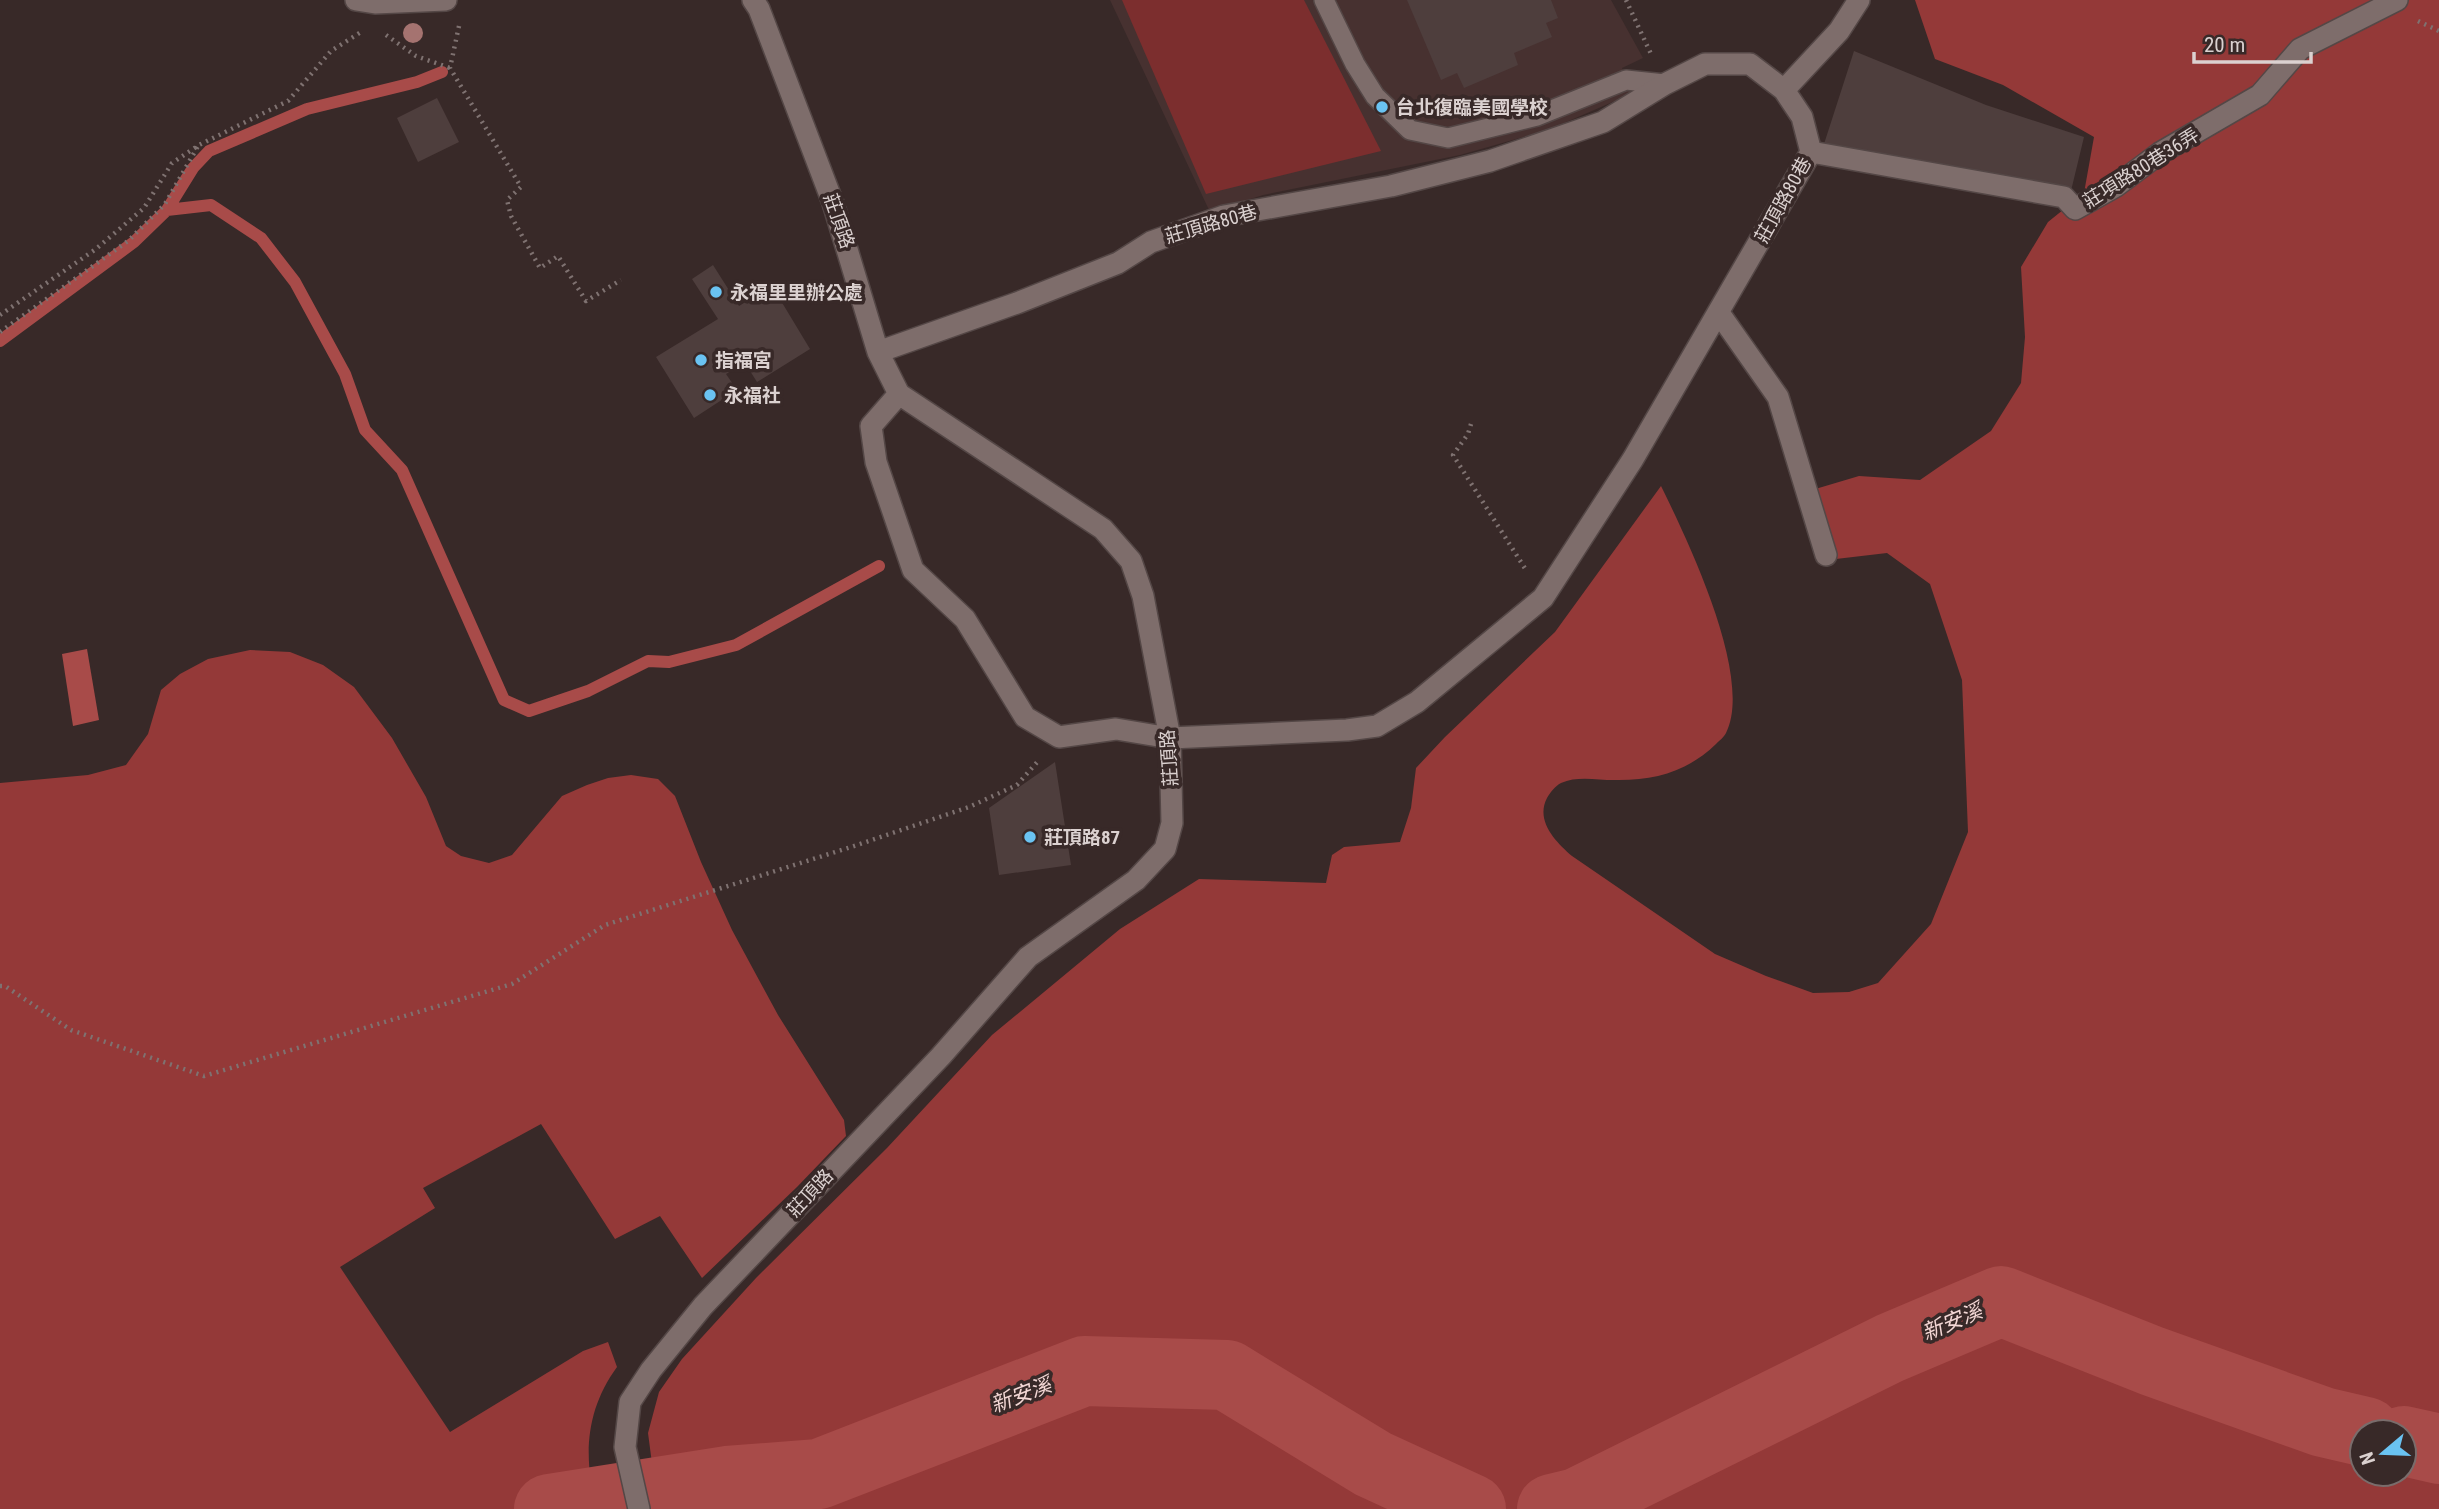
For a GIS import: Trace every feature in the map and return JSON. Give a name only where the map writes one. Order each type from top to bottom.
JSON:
[{"type":"street","points":[[365,1],[446,0]]},
{"type":"street","name":"莊頂路","points":[[639,1509],[625,1447],[631,1402],[650,1370],[702,1306],[941,1056],[1028,957],[1136,880],[1165,849],[1172,823],[1170,738],[1143,596],[1131,561],[1103,529],[899,394],[878,352],[834,203],[759,9],[753,0]]},
{"type":"street","points":[[1784,90],[1839,31],[1859,0]]},
{"type":"street","name":"莊項路80巷36弄","points":[[1811,152],[2064,197],[2075,209],[2116,186],[2160,153],[2260,95],[2300,50],[2398,0]]},
{"type":"street","name":"莊頂路80巷","points":[[878,352],[1017,303],[1118,263],[1151,242],[1224,216],[1391,186],[1490,161],[1602,122],[1665,84],[1705,64],[1751,64],[1784,90],[1802,117],[1811,152],[1633,459],[1544,598],[1417,702],[1377,726],[1347,730],[1170,738],[1116,729],[1059,737]]},
{"type":"street","points":[[1719,313],[1778,397],[1826,555]]},
{"type":"street","points":[[899,394],[871,426],[876,462],[913,570],[965,620],[1025,717],[1059,737]]},
{"type":"lane","points":[[1324,0],[1355,64],[1375,96],[1410,130],[1448,138],[1537,116],[1626,80],[1665,84]]},
{"type":"path","points":[[1626,0],[1665,84]]},
{"type":"path","points":[[365,1],[373,26],[416,56],[450,68],[521,187],[507,200],[512,216],[540,268],[558,256],[586,301],[621,280]]},
{"type":"path","points":[[450,68],[463,18]]},
{"type":"path","points":[[0,315],[96,249],[144,208],[172,163],[199,145],[288,101],[331,51],[373,26]]},
{"type":"path","points":[[0,332],[128,241],[165,204],[199,145]]},
{"type":"path","points":[[1471,424],[1468,434],[1453,455],[1544,598]]},
{"type":"path","points":[[0,986],[5,986],[71,1030],[204,1076],[512,984],[605,925],[969,807],[1017,785],[1059,737]]},
{"type":"shaded area","name":"台北復臨美國學校","points":[[1110,0],[1611,0],[1643,58],[1622,68],[1631,94],[1548,130],[1460,155],[1263,195],[1210,212]]},
{"type":"shaded area","points":[[1122,0],[1304,0],[1381,151],[1206,194]]},
{"type":"shaded area","points":[[1915,0],[2439,0],[2439,1509],[658,1509],[648,1433],[659,1392],[682,1359],[756,1278],[887,1148],[992,1035],[1120,929],[1199,879],[1326,883],[1332,855],[1344,847],[1400,842],[1411,808],[1416,768],[1555,632],[1661,486],[1700,573],[1725,644],[1731,678],[1732,708],[1726,733],[1694,761],[1659,776],[1633,780],[1582,779],[1561,783],[1547,798],[1544,807],[1545,823],[1572,856],[1715,954],[1813,993],[1849,992],[1878,983],[1931,924],[1968,832],[1962,680],[1930,584],[1887,553],[1836,559],[1815,539],[1812,490],[1859,476],[1920,480],[1991,431],[2021,383],[2025,337],[2021,267],[2048,222],[2084,193],[2094,137],[2003,85],[1935,59]]},
{"type":"shaded area","points":[[87,649],[99,720],[73,726],[62,654]]},
{"type":"shaded area","points":[[250,650],[290,652],[323,665],[354,687],[392,738],[426,797],[446,846],[461,856],[489,863],[512,855],[562,796],[587,785],[608,778],[631,775],[658,779],[675,796],[732,930],[778,1015],[844,1120],[846,1136],[702,1278],[660,1216],[615,1239],[541,1124],[423,1188],[435,1208],[340,1267],[450,1432],[583,1351],[608,1342],[617,1367],[598,1401],[590,1435],[590,1471],[597,1509],[0,1509],[0,783],[88,775],[126,765],[148,734],[161,690],[180,674],[208,659]]},
{"type":"building","name":"台北復臨美國學校","points":[[1407,0],[1551,0],[1558,18],[1546,23],[1552,37],[1514,53],[1518,65],[1464,88],[1457,73],[1441,80]]},
{"type":"building","points":[[1854,51],[1986,105],[2084,137],[2070,195],[1824,144]]},
{"type":"building","points":[[437,98],[459,142],[418,162],[397,118]]},
{"type":"building","points":[[713,265],[739,306],[772,286],[810,349],[757,382],[745,363],[726,374],[737,390],[694,418],[656,357],[718,319],[692,279]]},
{"type":"building","name":"莊頂路87","points":[[1055,762],[1071,865],[999,875],[989,808]]},
{"type":"waterway","points":[[0,341],[134,242],[167,210],[193,168],[209,151],[307,109],[417,82],[442,72]]},
{"type":"waterway","points":[[167,210],[211,205],[261,238],[295,282],[345,374],[365,430],[402,470],[504,700],[529,711],[588,691],[648,661],[669,662],[736,645],[879,566]]},
{"type":"waterway","name":"新安溪","points":[[1552,1509],[1577,1503],[1890,1348],[2001,1301],[2152,1361],[2323,1422],[2348,1428]]},
{"type":"waterway","name":"新安溪","points":[[549,1509],[727,1481],[819,1474],[1084,1371],[1227,1375],[1373,1464],[1471,1509]]},
{"type":"waterway","name":"新安溪","points":[[2418,1444],[2439,1449]]},
{"type":"place","name":"台北復臨美國學校","points":[[1382,107]]},
{"type":"place","name":"永福里里辦公處","points":[[716,292]]},
{"type":"place","name":"指福宮","points":[[701,360]]},
{"type":"place","name":"永福社","points":[[710,395]]},
{"type":"place","name":"莊頂路87","points":[[1030,837]]}]
